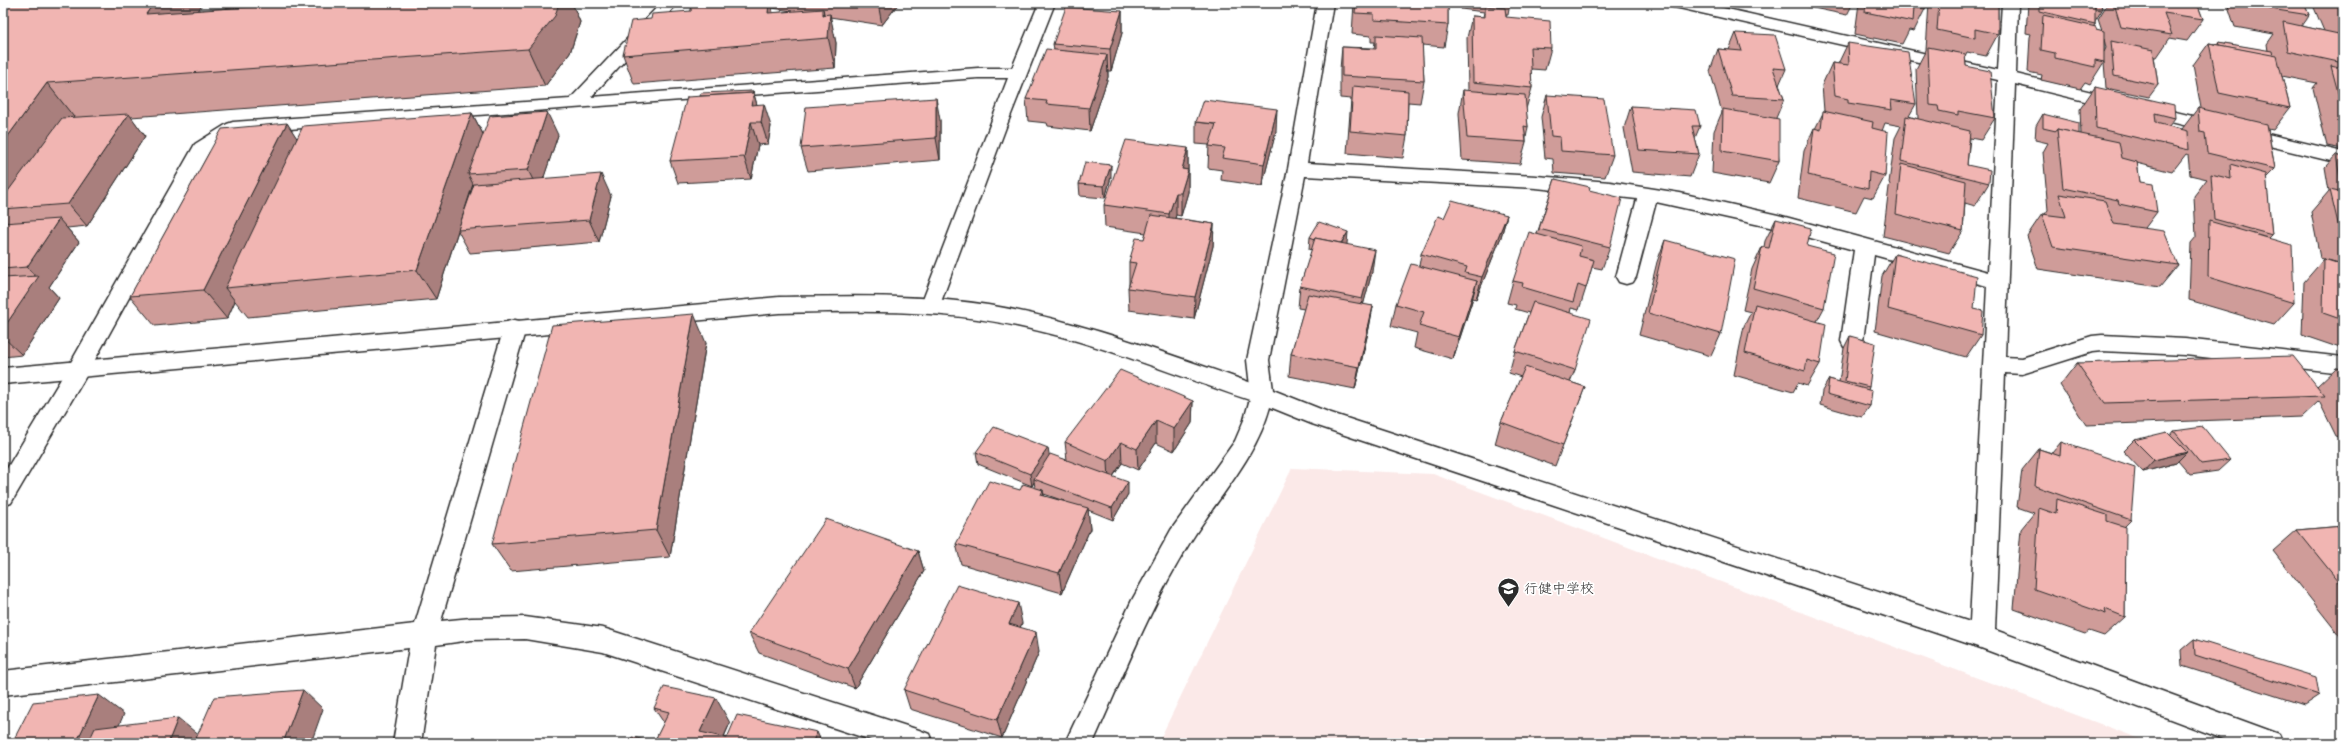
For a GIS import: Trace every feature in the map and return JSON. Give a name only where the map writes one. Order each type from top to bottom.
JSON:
[{"type":"street","points":[[575,104],[670,3]]},
{"type":"street","points":[[931,305],[997,126],[1020,73],[1047,3]]},
{"type":"street","points":[[1079,743],[1141,608],[1180,537],[1245,445],[1262,395],[1258,360],[1268,298],[1297,169],[1325,3]]},
{"type":"street","points":[[1679,3],[2008,77],[2343,158]]},
{"type":"street","points":[[1982,636],[2008,77],[2010,3]]},
{"type":"street","points":[[3,496],[78,370],[202,148],[233,128],[575,104],[978,73],[1020,73]]},
{"type":"street","points":[[1297,169],[1536,182],[1610,188],[1648,194],[1719,207],[1998,282]]},
{"type":"street","points":[[1626,277],[1648,194]]},
{"type":"street","points":[[1852,341],[1865,246]]},
{"type":"street","points":[[3,376],[779,305],[931,305],[1017,318],[1081,333],[1262,395],[1320,418],[1982,636],[2269,743]]},
{"type":"street","points":[[407,743],[424,636],[515,328]]},
{"type":"street","points":[[1994,364],[2022,366],[2092,344],[2102,343],[2185,347],[2343,365]]},
{"type":"street","points":[[3,683],[424,636],[471,629],[525,628],[603,640],[919,743]]},
{"type":"shaded area","name":"行健中学校","points":[[1292,468],[1433,474],[2151,743],[1158,743]]},
{"type":"building","points":[[3,3],[154,3],[146,14],[304,3],[559,3],[555,16],[528,49],[47,83],[3,143]]},
{"type":"building","points":[[692,3],[769,3],[768,13],[823,9],[823,15],[830,14],[828,38],[623,55],[631,21],[651,19],[652,14],[691,11]]},
{"type":"building","points":[[1356,3],[1448,3],[1448,25],[1374,20],[1374,14],[1355,13]]},
{"type":"building","points":[[1866,3],[1925,3],[1925,9],[1914,7],[1913,22],[1865,12]]},
{"type":"building","points":[[1939,3],[1998,3],[1998,34],[1975,29],[1975,38],[1937,30]]},
{"type":"building","points":[[2039,3],[2095,3],[2095,24],[2039,11]]},
{"type":"building","points":[[2095,3],[2101,3],[2102,10],[2095,9]]},
{"type":"building","points":[[2114,3],[2197,3],[2203,19],[2164,13],[2172,35],[2121,27]]},
{"type":"building","points":[[2250,3],[2304,3],[2309,15],[2251,6]]},
{"type":"building","points":[[2339,3],[2343,3],[2343,13]]},
{"type":"building","points":[[1485,6],[1505,8],[1506,17],[1550,21],[1551,48],[1530,47],[1532,88],[1473,82],[1472,16],[1485,17]]},
{"type":"building","points":[[1066,7],[1122,11],[1110,49],[1053,44]]},
{"type":"building","points":[[2043,15],[2096,27],[2096,29],[2104,31],[2104,62],[2095,60],[2095,67],[2055,58],[2055,53],[2041,50]]},
{"type":"building","points":[[2283,22],[2343,35],[2343,63],[2288,51]]},
{"type":"building","points":[[1736,33],[1775,35],[1786,69],[1773,68],[1784,99],[1732,96],[1718,49],[1742,51]]},
{"type":"building","points":[[1376,35],[1422,38],[1424,81],[1342,76],[1342,47],[1376,49]]},
{"type":"building","points":[[2111,41],[2153,50],[2158,85],[2114,76]]},
{"type":"building","points":[[2218,42],[2272,51],[2273,56],[2219,45]]},
{"type":"building","points":[[1848,43],[1908,52],[1916,104],[1891,100],[1892,110],[1848,103],[1848,99],[1835,96],[1832,63],[1849,65]]},
{"type":"building","points":[[2209,43],[2277,56],[2290,108],[2219,93]]},
{"type":"building","points":[[1928,47],[1965,54],[1966,66],[1990,71],[1995,118],[1958,111],[1958,115],[1939,111],[1938,106],[1930,105]]},
{"type":"building","points":[[1046,49],[1107,55],[1089,108],[1046,104],[1047,101],[1026,99]]},
{"type":"building","points":[[2331,66],[2343,69],[2343,111]]},
{"type":"building","points":[[1353,86],[1408,91],[1407,136],[1350,131]]},
{"type":"building","points":[[2095,87],[2174,105],[2175,118],[2155,113],[2156,123],[2188,131],[2189,150],[2096,128]]},
{"type":"building","points":[[1463,90],[1525,95],[1528,127],[1524,126],[1526,142],[1467,138]]},
{"type":"building","points":[[753,91],[752,93],[700,96],[701,93]]},
{"type":"building","points":[[754,93],[751,105],[764,104],[761,122],[751,122],[744,157],[670,161],[687,97]]},
{"type":"building","points":[[1547,95],[1604,99],[1613,155],[1561,151],[1560,137],[1551,136]]},
{"type":"building","points":[[936,98],[936,138],[801,148],[806,107]]},
{"type":"building","points":[[1204,100],[1277,109],[1264,164],[1222,158],[1225,148],[1209,146],[1216,124],[1196,122]]},
{"type":"building","points":[[1631,106],[1696,110],[1700,126],[1692,126],[1699,154],[1639,150]]},
{"type":"building","points":[[2198,108],[2267,124],[2275,169],[2207,153],[2205,133],[2200,132]]},
{"type":"building","points":[[1723,109],[1779,119],[1779,161],[1722,151]]},
{"type":"building","points":[[1823,111],[1873,122],[1872,128],[1888,132],[1885,176],[1869,172],[1868,189],[1808,175],[1814,128],[1821,130]]},
{"type":"building","points":[[547,112],[528,170],[468,174],[490,116]]},
{"type":"building","points":[[472,113],[417,270],[225,288],[303,126]]},
{"type":"building","points":[[129,114],[68,204],[3,209],[3,198],[62,118]]},
{"type":"building","points":[[2043,114],[2079,123],[2079,134],[2057,129],[2056,131],[2043,128]]},
{"type":"building","points":[[1906,116],[1970,131],[1967,165],[1990,170],[1989,183],[1901,161]]},
{"type":"building","points":[[287,123],[203,290],[130,296],[222,129]]},
{"type":"building","points":[[2057,129],[2119,142],[2122,158],[2137,162],[2140,182],[2153,184],[2157,212],[2119,204],[2118,200],[2063,188]]},
{"type":"building","points":[[1126,140],[1188,148],[1182,169],[1188,170],[1181,193],[1176,193],[1169,214],[1104,205]]},
{"type":"building","points":[[2336,155],[2343,157],[2343,191],[2342,191]]},
{"type":"building","points":[[1085,162],[1111,165],[1104,186],[1079,184]]},
{"type":"building","points":[[1901,164],[1966,181],[1963,231],[1896,214]]},
{"type":"building","points":[[2230,164],[2266,174],[2272,235],[2214,219],[2211,174],[2231,179]]},
{"type":"building","points":[[601,174],[589,220],[458,230],[474,184]]},
{"type":"building","points":[[1555,179],[1590,187],[1589,190],[1622,198],[1610,247],[1539,229]]},
{"type":"building","points":[[2330,190],[2343,193],[2343,237],[2341,236]]},
{"type":"building","points":[[2059,194],[2105,201],[2114,224],[2164,231],[2178,265],[2053,247],[2042,214],[2066,217]]},
{"type":"building","points":[[1452,200],[1507,215],[1482,277],[1465,273],[1467,267],[1421,254],[1438,216],[1444,218]]},
{"type":"building","points":[[1151,215],[1214,224],[1195,297],[1128,288],[1136,263],[1129,262],[1136,238],[1144,239]]},
{"type":"building","points":[[59,219],[27,267],[3,269],[3,223]]},
{"type":"building","points":[[1776,219],[1811,228],[1807,246],[1834,253],[1824,308],[1753,288],[1762,247],[1769,248]]},
{"type":"building","points":[[2209,221],[2292,245],[2294,303],[2208,277]]},
{"type":"building","points":[[1319,222],[1348,232],[1341,243],[1310,237]]},
{"type":"building","points":[[1529,232],[1581,246],[1579,256],[1594,260],[1586,288],[1578,285],[1573,302],[1522,287],[1523,283],[1513,281]]},
{"type":"building","points":[[1315,238],[1375,250],[1362,299],[1300,286]]},
{"type":"building","points":[[1665,240],[1735,259],[1721,334],[1648,313]]},
{"type":"building","points":[[1895,254],[1977,276],[1974,309],[1983,311],[1981,335],[1888,309]]},
{"type":"building","points":[[2324,259],[2343,265],[2343,320],[2323,313]]},
{"type":"building","points":[[1411,264],[1477,281],[1459,337],[1419,326],[1424,312],[1396,304]]},
{"type":"building","points":[[39,276],[3,329],[3,278]]},
{"type":"building","points":[[1308,294],[1373,306],[1359,367],[1291,354]]},
{"type":"building","points":[[1533,302],[1591,319],[1575,370],[1515,351]]},
{"type":"building","points":[[1755,304],[1826,324],[1820,364],[1807,360],[1805,371],[1745,353]]},
{"type":"building","points":[[694,314],[656,530],[492,544],[552,325]]},
{"type":"building","points":[[1850,336],[1875,343],[1869,387],[1845,381]]},
{"type":"building","points":[[2293,356],[2325,396],[2105,403],[2077,363]]},
{"type":"building","points":[[1525,367],[1585,387],[1563,445],[1501,422]]},
{"type":"building","points":[[2336,368],[2343,369],[2343,381]]},
{"type":"building","points":[[1120,370],[1193,401],[1174,429],[1156,421],[1137,449],[1121,442],[1108,461],[1065,442]]},
{"type":"building","points":[[1829,379],[1872,391],[1870,406],[1827,394]]},
{"type":"building","points":[[994,427],[1048,448],[1030,474],[976,452]]},
{"type":"building","points":[[2203,427],[2230,460],[2201,464],[2174,431]]},
{"type":"building","points":[[2167,432],[2187,452],[2154,460],[2134,440]]},
{"type":"building","points":[[2061,442],[2135,467],[2131,520],[2035,486],[2039,449],[2060,456]]},
{"type":"building","points":[[1050,454],[1128,482],[1112,508],[1034,479]]},
{"type":"building","points":[[989,481],[1020,490],[1023,484],[1043,490],[1041,495],[1088,508],[1059,573],[956,544]]},
{"type":"building","points":[[2057,499],[2107,515],[2107,521],[2126,527],[2125,617],[2105,609],[2106,614],[2034,589],[2039,508],[2056,514]]},
{"type":"building","points":[[826,519],[918,551],[848,669],[749,633]]},
{"type":"building","points":[[2343,526],[2343,587],[2297,530]]},
{"type":"building","points":[[957,585],[1018,603],[1009,624],[1036,632],[997,720],[904,690]]},
{"type":"building","points":[[2194,639],[2316,677],[2319,695],[2195,655]]},
{"type":"building","points":[[664,687],[716,698],[700,732],[727,738],[737,715],[817,732],[812,743],[629,743],[632,737],[654,742],[669,712],[654,708]]},
{"type":"building","points":[[303,690],[283,743],[194,743],[214,697]]},
{"type":"building","points":[[99,695],[76,743],[12,743],[33,702]]},
{"type":"building","points":[[178,718],[168,743],[88,743],[95,728]]},
{"type":"place","name":"行健中学校","points":[[1508,608]]}]
